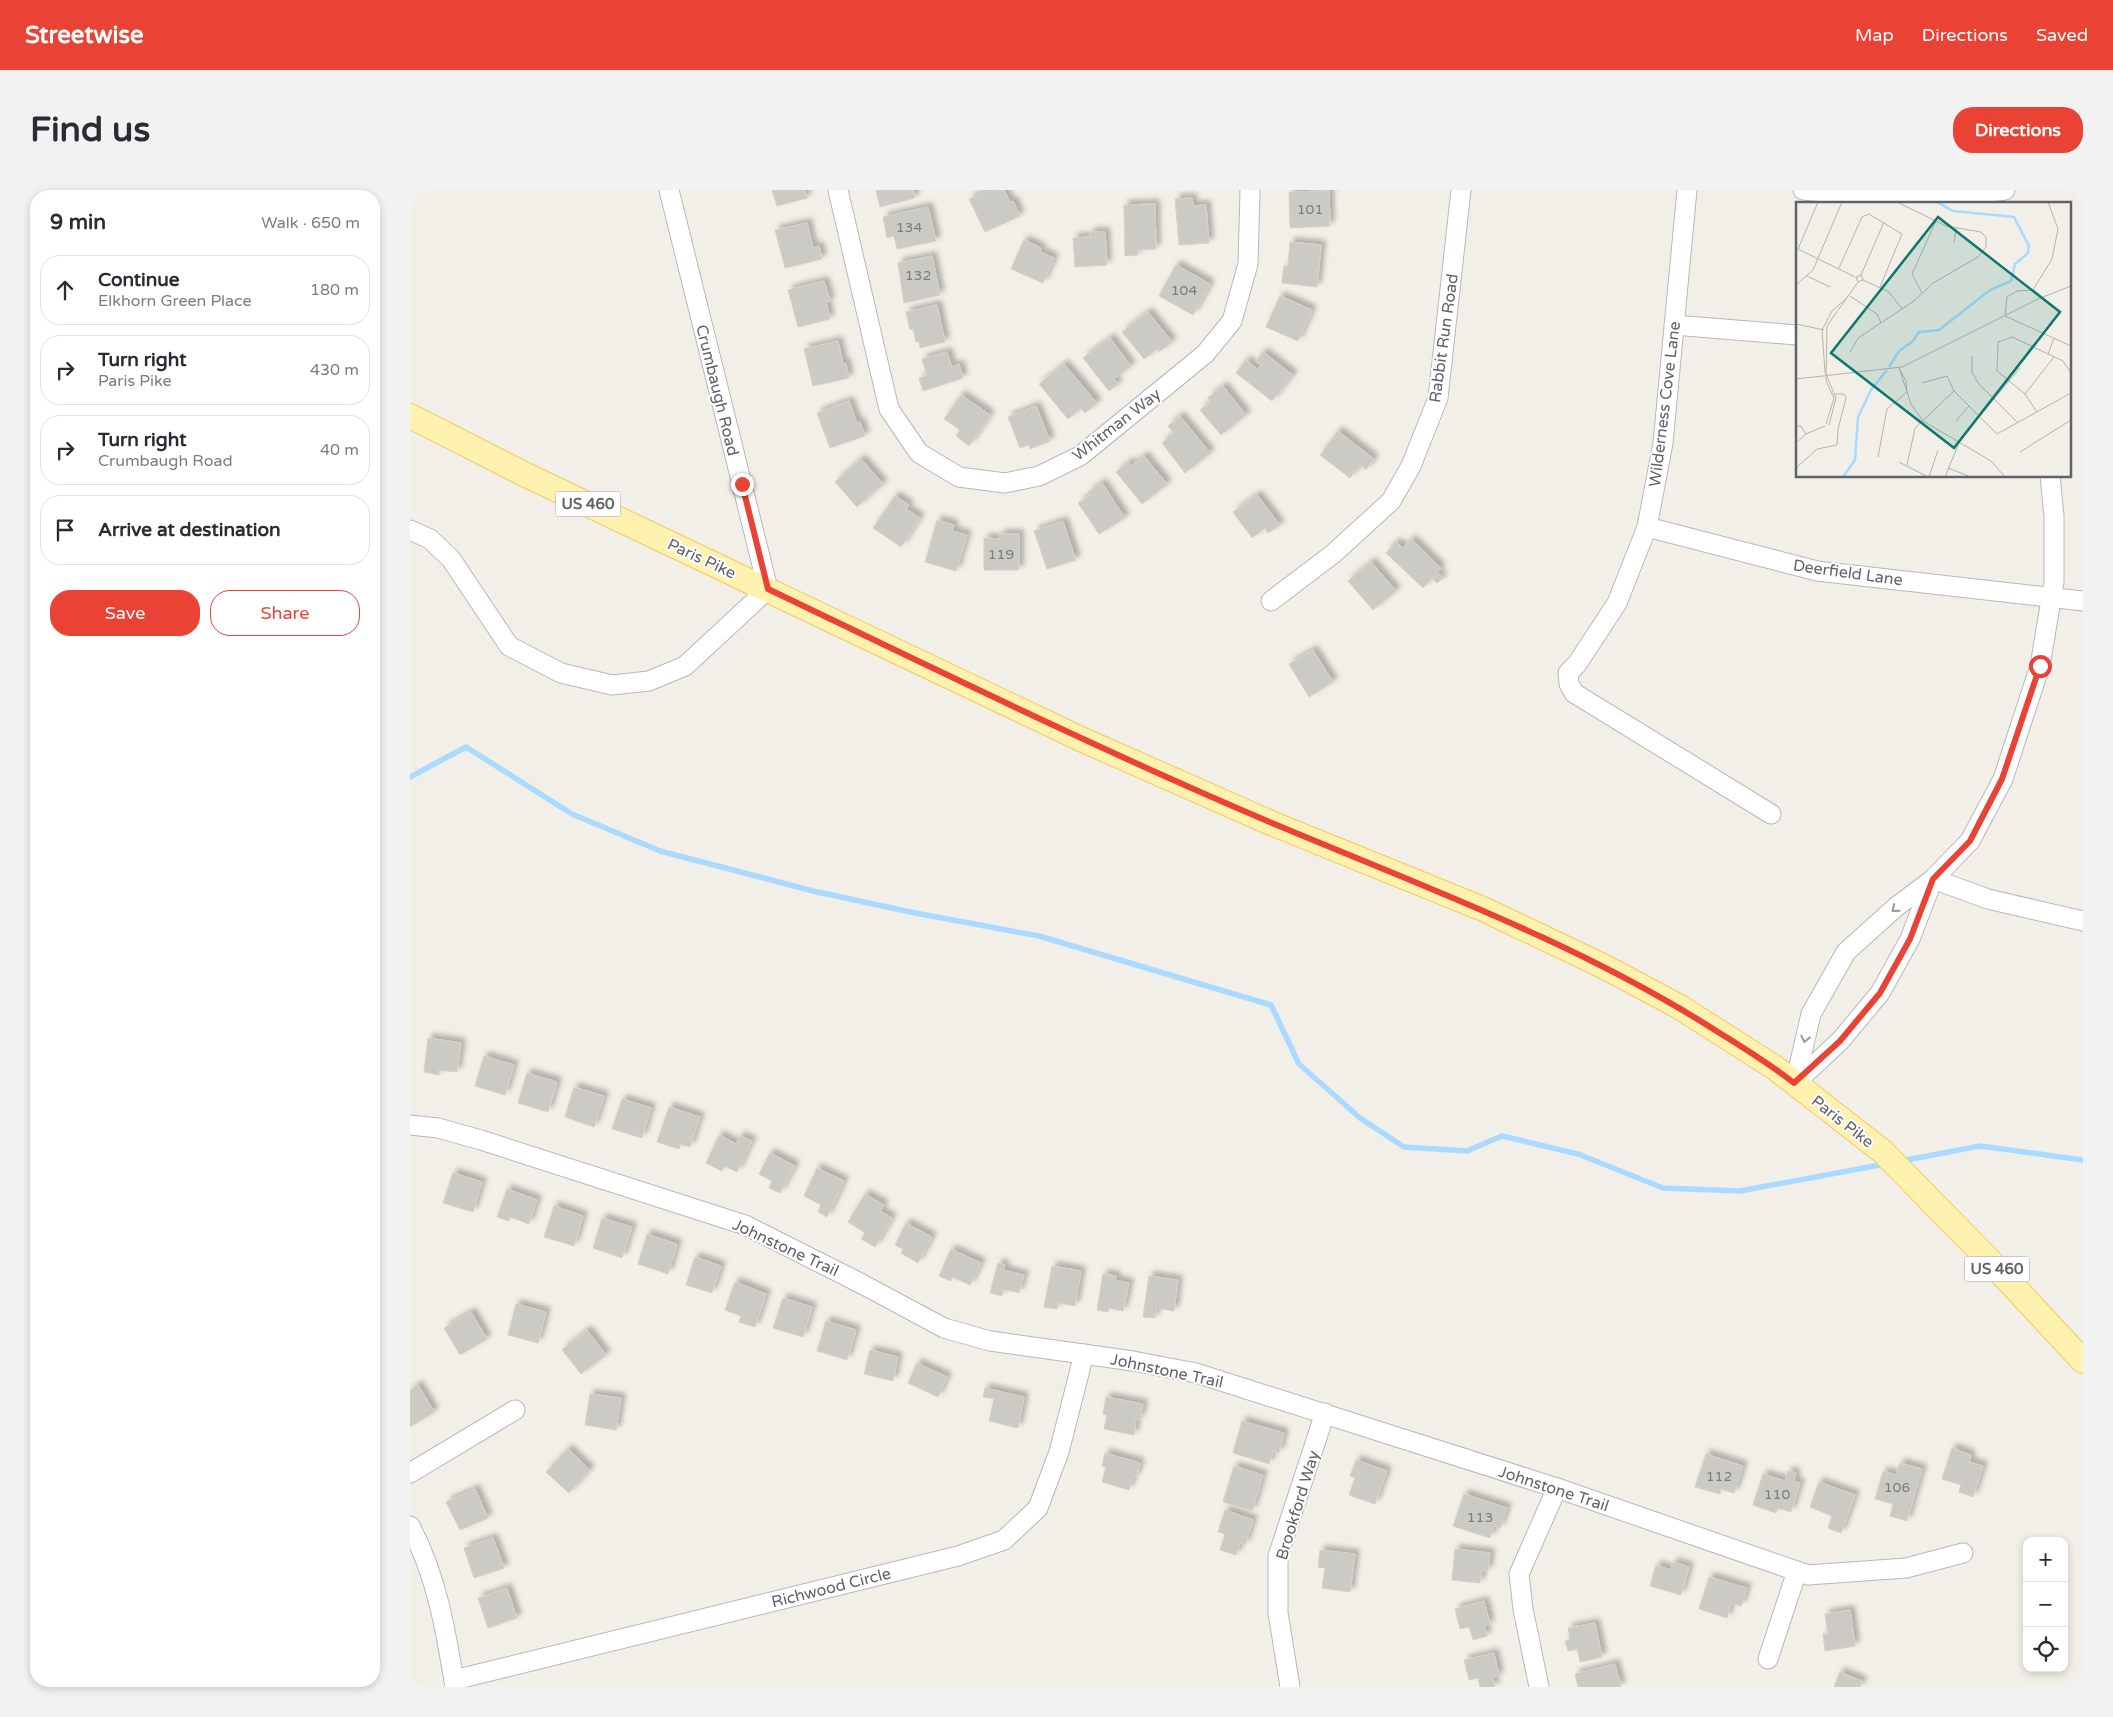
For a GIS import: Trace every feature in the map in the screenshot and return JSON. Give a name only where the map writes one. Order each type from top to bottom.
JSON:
[{"type":"main road","name":"Paris Pike","points":[[410,416],[535,479],[1083,740],[1272,823],[1483,910],[1603,966],[1678,1006],[1774,1067],[1882,1151],[1910,1178],[2083,1361]]},
{"type":"street","name":"Crumbaugh Road","points":[[668,190],[768,589]]},
{"type":"street","name":"Whitman Way","points":[[838,190],[889,409],[919,453],[959,477],[1005,483],[1039,476],[1080,456],[1204,354],[1232,321],[1248,264],[1250,190]]},
{"type":"street","name":"Rabbit Run Road","points":[[1271,601],[1332,554],[1391,501],[1411,466],[1438,398],[1461,190]]},
{"type":"street","name":"Wilderness Cove Lane","points":[[1687,190],[1663,443],[1647,527],[1617,603],[1577,664],[1568,673],[1569,684],[1574,693],[1771,814]]},
{"type":"street","points":[[1803,190],[1836,193],[1964,196],[2007,190]]},
{"type":"street","points":[[1674,325],[1796,335]]},
{"type":"street","points":[[1794,1083],[1810,1014],[1846,952],[1896,907],[1933,879],[1970,841],[2002,779],[2040,666],[2052,597],[2054,582],[2054,516],[2050,478]]},
{"type":"street","name":"Deerfield Lane","points":[[1647,527],[1817,571],[2083,601]]},
{"type":"street","points":[[410,530],[430,539],[451,559],[509,646],[561,673],[612,685],[648,680],[685,666],[768,589]]},
{"type":"street","points":[[1794,1083],[1840,1041],[1880,993],[1910,939],[1933,879]]},
{"type":"street","points":[[1933,879],[1988,899],[2083,921]]},
{"type":"street","name":"Johnstone Trail","points":[[410,1125],[438,1128],[481,1140],[746,1226],[862,1284],[944,1328],[990,1341],[1133,1360],[1196,1373],[1557,1488],[1808,1575],[1906,1568],[1964,1553]]},
{"type":"street","name":"Richwood Circle","points":[[454,1683],[958,1556],[1004,1540],[1038,1508],[1059,1452],[1084,1354]]},
{"type":"street","points":[[410,1474],[515,1410]]},
{"type":"street","name":"Brookford Way","points":[[1290,1687],[1278,1613],[1278,1556],[1325,1413]]},
{"type":"street","points":[[1539,1687],[1522,1610],[1519,1574],[1557,1488]]},
{"type":"street","points":[[410,1526],[419,1542],[432,1576],[440,1605],[454,1683]]},
{"type":"street","points":[[1768,1658],[1797,1571]]},
{"type":"building","points":[[772,190],[804,190],[807,198],[777,206]]},
{"type":"building","points":[[876,190],[913,190],[915,198],[880,207]]},
{"type":"building","points":[[989,190],[1004,190],[1010,202],[1013,201],[1020,216],[985,232],[969,199]]},
{"type":"building","points":[[1329,191],[1330,226],[1290,228],[1289,192]]},
{"type":"building","points":[[1192,198],[1193,206],[1206,205],[1209,243],[1179,245],[1175,199]]},
{"type":"building","points":[[1155,204],[1156,249],[1138,250],[1138,255],[1125,256],[1124,205]]},
{"type":"building","points":[[928,207],[936,241],[897,249],[894,236],[887,238],[883,217]]},
{"type":"building","points":[[807,223],[813,248],[819,246],[822,259],[785,268],[775,230]]},
{"type":"building","points":[[1090,232],[1105,232],[1107,265],[1075,267],[1073,238],[1090,237]]},
{"type":"building","points":[[1024,240],[1041,248],[1040,252],[1054,258],[1043,283],[1011,269]]},
{"type":"building","points":[[1290,242],[1321,245],[1317,287],[1282,283],[1284,266],[1288,266]]},
{"type":"building","points":[[932,256],[940,295],[904,303],[898,263]]},
{"type":"building","points":[[1176,265],[1210,284],[1193,315],[1159,296]]},
{"type":"building","points":[[824,281],[830,301],[826,302],[830,319],[798,327],[788,290]]},
{"type":"building","points":[[1280,296],[1312,310],[1298,341],[1266,327]]},
{"type":"building","points":[[937,305],[945,342],[920,348],[919,341],[916,342],[913,329],[910,330],[906,312]]},
{"type":"building","points":[[1148,312],[1172,342],[1159,352],[1157,349],[1144,359],[1122,332]]},
{"type":"building","points":[[1110,338],[1131,366],[1114,379],[1118,384],[1109,391],[1083,358]]},
{"type":"building","points":[[838,341],[843,364],[846,363],[849,378],[813,386],[804,349]]},
{"type":"building","points":[[947,352],[952,367],[959,364],[963,378],[923,391],[919,378],[927,376],[922,359]]},
{"type":"building","points":[[1263,352],[1293,375],[1272,401],[1236,373],[1246,360],[1257,369],[1261,365],[1256,361]]},
{"type":"building","points":[[1064,364],[1097,403],[1085,413],[1081,408],[1068,419],[1039,384]]},
{"type":"building","points":[[1223,386],[1246,415],[1221,435],[1200,410],[1211,401],[1208,398]]},
{"type":"building","points":[[961,395],[990,415],[969,446],[956,436],[960,430],[944,419]]},
{"type":"building","points":[[849,401],[857,423],[860,422],[865,436],[830,448],[817,413]]},
{"type":"building","points":[[1036,406],[1050,441],[1030,449],[1029,445],[1020,448],[1008,417]]},
{"type":"building","points":[[1180,416],[1210,453],[1185,473],[1162,443],[1174,433],[1168,426]]},
{"type":"building","points":[[1338,431],[1374,459],[1366,470],[1360,465],[1350,478],[1320,455]]},
{"type":"building","points":[[1144,456],[1167,484],[1142,504],[1116,472],[1129,462],[1132,465]]},
{"type":"building","points":[[861,459],[883,484],[857,507],[835,482]]},
{"type":"building","points":[[1102,483],[1125,518],[1099,534],[1078,503],[1090,495],[1088,492]]},
{"type":"building","points":[[1257,495],[1280,525],[1268,533],[1265,528],[1252,538],[1233,512]]},
{"type":"building","points":[[895,496],[909,505],[906,509],[920,518],[901,547],[873,528]]},
{"type":"building","points":[[937,520],[954,525],[952,531],[967,535],[956,571],[925,562]]},
{"type":"building","points":[[1063,521],[1076,560],[1047,569],[1034,531]]},
{"type":"building","points":[[1000,534],[1019,534],[1019,570],[984,570],[984,538],[1000,539]]},
{"type":"building","points":[[1411,539],[1441,568],[1437,573],[1443,578],[1437,583],[1432,578],[1423,588],[1386,553],[1396,542],[1403,548]]},
{"type":"building","points":[[1371,562],[1396,591],[1373,610],[1348,581]]},
{"type":"building","points":[[1313,650],[1333,682],[1309,697],[1289,664]]},
{"type":"building","points":[[428,1038],[461,1043],[457,1072],[439,1070],[439,1075],[424,1072]]},
{"type":"building","points":[[484,1056],[514,1065],[505,1095],[475,1086]]},
{"type":"building","points":[[527,1073],[557,1082],[548,1112],[518,1103]]},
{"type":"building","points":[[574,1087],[604,1096],[594,1127],[565,1117]]},
{"type":"building","points":[[622,1099],[651,1108],[642,1138],[612,1129]]},
{"type":"building","points":[[669,1107],[700,1117],[690,1147],[680,1144],[679,1149],[657,1142]]},
{"type":"building","points":[[719,1135],[736,1144],[740,1136],[752,1141],[737,1172],[725,1166],[722,1171],[706,1163]]},
{"type":"building","points":[[770,1153],[795,1166],[780,1193],[769,1188],[772,1181],[759,1174]]},
{"type":"building","points":[[817,1168],[844,1181],[827,1217],[818,1212],[821,1205],[804,1196]]},
{"type":"building","points":[[453,1173],[482,1182],[473,1212],[443,1203]]},
{"type":"building","points":[[507,1189],[537,1200],[529,1224],[510,1217],[509,1221],[497,1217]]},
{"type":"building","points":[[865,1194],[884,1205],[880,1211],[892,1218],[875,1247],[861,1239],[865,1233],[848,1222]]},
{"type":"building","points":[[554,1206],[583,1216],[574,1246],[544,1237]]},
{"type":"building","points":[[602,1218],[632,1227],[622,1258],[593,1248]]},
{"type":"building","points":[[906,1223],[932,1237],[918,1263],[901,1253],[903,1249],[895,1245]]},
{"type":"building","points":[[647,1234],[677,1244],[668,1274],[638,1264]]},
{"type":"building","points":[[951,1249],[981,1263],[970,1285],[952,1277],[951,1281],[939,1276]]},
{"type":"building","points":[[695,1257],[721,1266],[712,1293],[686,1285]]},
{"type":"building","points":[[998,1263],[1005,1265],[1003,1270],[1024,1275],[1019,1293],[1003,1289],[1002,1296],[990,1293]]},
{"type":"building","points":[[1052,1266],[1081,1271],[1075,1306],[1058,1303],[1057,1309],[1044,1307]]},
{"type":"building","points":[[1103,1274],[1116,1276],[1115,1280],[1129,1283],[1123,1311],[1109,1308],[1108,1312],[1097,1310]]},
{"type":"building","points":[[1149,1276],[1178,1280],[1174,1311],[1156,1308],[1155,1318],[1143,1317]]},
{"type":"building","points":[[735,1282],[766,1294],[755,1327],[739,1322],[741,1316],[725,1310]]},
{"type":"building","points":[[783,1298],[812,1307],[803,1337],[773,1328]]},
{"type":"building","points":[[516,1304],[546,1312],[538,1343],[508,1335]]},
{"type":"building","points":[[471,1312],[487,1339],[460,1355],[444,1328]]},
{"type":"building","points":[[826,1321],[856,1330],[847,1360],[817,1351]]},
{"type":"building","points":[[587,1330],[606,1355],[581,1374],[562,1350]]},
{"type":"building","points":[[870,1350],[898,1357],[893,1381],[864,1374]]},
{"type":"building","points":[[917,1363],[947,1377],[938,1397],[908,1383]]},
{"type":"building","points":[[418,1385],[434,1412],[410,1427],[410,1390]]},
{"type":"building","points":[[985,1388],[1024,1397],[1018,1428],[989,1421],[994,1399],[983,1397]]},
{"type":"building","points":[[590,1394],[621,1398],[616,1430],[585,1425]]},
{"type":"building","points":[[1106,1397],[1143,1404],[1140,1419],[1136,1418],[1134,1435],[1104,1429],[1107,1415],[1103,1414]]},
{"type":"building","points":[[1242,1421],[1284,1433],[1279,1453],[1273,1451],[1269,1464],[1233,1453]]},
{"type":"building","points":[[1952,1448],[1971,1455],[1969,1462],[1983,1466],[1973,1497],[1959,1492],[1961,1485],[1942,1479]]},
{"type":"building","points":[[568,1449],[590,1470],[569,1493],[546,1472]]},
{"type":"building","points":[[1105,1453],[1140,1463],[1136,1477],[1133,1476],[1129,1490],[1102,1482],[1106,1467],[1102,1466]]},
{"type":"building","points":[[1706,1454],[1743,1466],[1734,1493],[1721,1489],[1720,1494],[1695,1487]]},
{"type":"building","points":[[1356,1460],[1387,1471],[1375,1504],[1349,1495],[1355,1478],[1350,1476]]},
{"type":"building","points":[[1900,1463],[1922,1469],[1907,1521],[1890,1516],[1893,1504],[1875,1499],[1883,1471],[1896,1475]]},
{"type":"building","points":[[1234,1466],[1263,1475],[1252,1511],[1223,1502]]},
{"type":"building","points":[[1788,1471],[1796,1473],[1794,1481],[1800,1483],[1791,1512],[1778,1508],[1776,1513],[1753,1505],[1763,1474],[1785,1481]]},
{"type":"building","points":[[1819,1482],[1855,1495],[1841,1533],[1828,1528],[1832,1516],[1810,1507]]},
{"type":"building","points":[[475,1489],[488,1518],[460,1530],[446,1502]]},
{"type":"building","points":[[1464,1494],[1507,1508],[1500,1528],[1494,1526],[1490,1538],[1453,1526]]},
{"type":"building","points":[[1225,1510],[1253,1520],[1245,1545],[1240,1543],[1236,1555],[1220,1550],[1225,1534],[1218,1532]]},
{"type":"building","points":[[493,1538],[504,1568],[474,1578],[464,1548]]},
{"type":"building","points":[[1455,1549],[1490,1553],[1488,1571],[1482,1570],[1480,1583],[1452,1580]]},
{"type":"building","points":[[1320,1550],[1355,1554],[1350,1592],[1322,1588],[1325,1568],[1318,1567]]},
{"type":"building","points":[[1673,1562],[1689,1567],[1681,1595],[1650,1586],[1656,1565],[1671,1570]]},
{"type":"building","points":[[1709,1577],[1747,1588],[1741,1606],[1731,1603],[1727,1618],[1699,1609]]},
{"type":"building","points":[[507,1588],[517,1618],[488,1628],[478,1598]]},
{"type":"building","points":[[1484,1601],[1490,1624],[1484,1625],[1487,1636],[1473,1640],[1469,1627],[1460,1629],[1455,1609]]},
{"type":"building","points":[[1850,1610],[1855,1646],[1825,1651],[1823,1634],[1828,1634],[1825,1614]]},
{"type":"building","points":[[1595,1623],[1602,1657],[1580,1662],[1577,1649],[1568,1651],[1565,1641],[1570,1640],[1568,1628]]},
{"type":"building","points":[[1494,1653],[1499,1676],[1493,1677],[1495,1687],[1480,1687],[1478,1678],[1469,1680],[1464,1660]]},
{"type":"building","points":[[1615,1664],[1621,1687],[1578,1687],[1575,1674]]},
{"type":"building","points":[[1840,1672],[1862,1681],[1860,1687],[1834,1687]]},
{"type":"waterway","points":[[410,777],[466,747],[572,814],[660,851],[813,891],[915,913],[1039,936],[1271,1005],[1299,1064],[1360,1118],[1404,1147],[1467,1151],[1502,1136],[1578,1154],[1663,1188],[1740,1191],[1885,1164]]},
{"type":"waterway","points":[[1901,1161],[1980,1146],[2083,1160]]},
{"type":"route","points":[[742,484],[768,589],[1083,740],[1272,823],[1483,910],[1603,966],[1678,1006],[1774,1067],[1794,1083],[1840,1041],[1880,993],[1910,939],[1933,879],[1970,841],[2002,779],[2040,666]]}]
